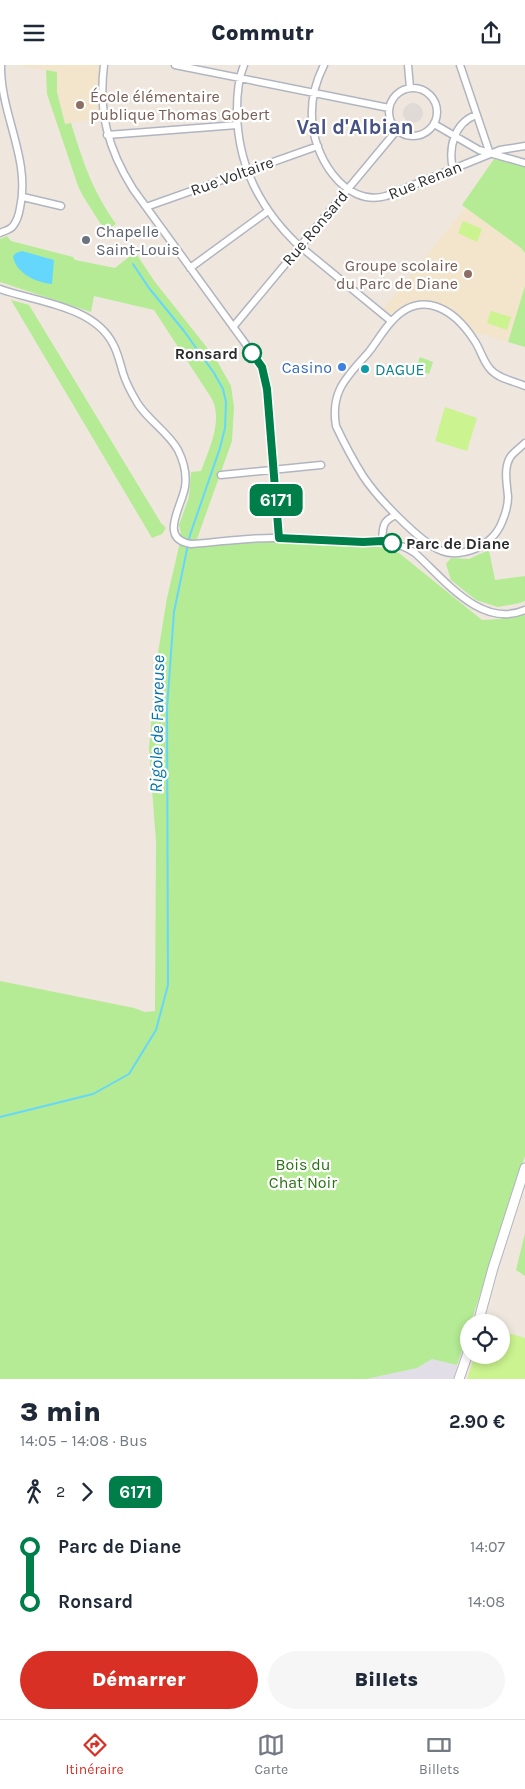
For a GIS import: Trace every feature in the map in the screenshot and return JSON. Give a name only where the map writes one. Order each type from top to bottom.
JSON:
[{"type":"main road","points":[[480,1314],[498,1251],[525,1168]]},
{"type":"main road","points":[[459,1379],[464,1364]]},
{"type":"street","points":[[0,233],[13,226],[17,220],[22,197],[22,167],[2,84],[1,65]]},
{"type":"street","points":[[104,65],[102,105],[108,135],[124,176],[258,361],[264,375],[267,389],[279,538]]},
{"type":"street","points":[[176,65],[389,108]]},
{"type":"street","points":[[244,65],[236,100],[240,150],[247,171],[268,211],[282,230],[299,246],[391,321]]},
{"type":"street","name":"Rue Renan","points":[[324,65],[314,93],[312,116],[318,146],[333,173],[348,189],[359,196],[377,198],[490,154]]},
{"type":"street","points":[[408,65],[410,88]]},
{"type":"street","points":[[460,65],[490,154]]},
{"type":"street","points":[[410,88],[426,92],[434,100],[437,111],[434,124],[420,135],[408,136],[397,130],[390,120],[389,108],[394,98],[398,93],[410,88]]},
{"type":"street","points":[[453,169],[451,147],[455,135],[466,121],[476,115]]},
{"type":"street","points":[[434,124],[490,154],[525,146]]},
{"type":"street","points":[[108,135],[237,125]]},
{"type":"street","name":"Rue Ronsard","points":[[233,327],[397,130]]},
{"type":"street","name":"Rue Voltaire","points":[[146,207],[318,146]]},
{"type":"street","points":[[500,153],[525,163]]},
{"type":"street","points":[[22,197],[61,206]]},
{"type":"street","points":[[190,268],[268,211]]},
{"type":"street","points":[[0,289],[83,314],[108,334],[114,345],[128,385],[139,405],[173,443],[184,465],[185,486],[174,525],[174,532],[185,542],[279,538],[363,542],[382,541],[402,545],[415,553],[459,595],[474,605],[500,615],[525,610]]},
{"type":"street","points":[[525,386],[497,375],[492,371],[486,364],[475,341],[460,321],[434,305],[416,307],[407,310],[391,321],[342,384],[336,397],[334,418],[336,426],[364,478],[396,515],[431,545],[443,551],[460,553],[480,548],[494,535],[502,524],[507,505],[506,483],[510,457],[525,443]]},
{"type":"street","points":[[221,475],[321,465]]},
{"type":"street","points":[[382,541],[383,524],[386,520],[396,515]]},
{"type":"shaded area","name":"École élémentaire publique Thomas Gobert","points":[[14,65],[101,65],[98,84],[100,118],[65,124],[57,92],[57,72]]},
{"type":"shaded area","points":[[413,103],[420,106],[423,113],[420,120],[413,123],[406,120],[403,113],[406,106]]},
{"type":"shaded area","name":"Groupe scolaire du Parc de Diane","points":[[466,207],[525,253],[525,286],[508,342],[468,330],[454,313],[436,304],[416,302],[407,304],[385,315],[382,310]]},
{"type":"shaded area","points":[[432,1359],[457,1365],[453,1379],[366,1379],[417,1368]]},
{"type":"green space","points":[[46,70],[57,72],[57,92],[65,124],[71,123],[89,175],[116,224],[105,231],[78,186],[47,94]]},
{"type":"green space","points":[[494,159],[525,165],[525,253],[521,248],[462,205]]},
{"type":"green space","points":[[463,221],[482,229],[477,242],[458,233]]},
{"type":"green space","points":[[7,236],[11,241],[73,257],[75,260],[115,268],[135,252],[155,282],[216,359],[231,386],[234,407],[232,441],[197,539],[190,540],[181,537],[179,535],[181,533],[179,525],[189,497],[191,472],[201,471],[214,435],[216,416],[212,399],[154,310],[94,296],[91,312],[0,282],[0,239]]},
{"type":"green space","points":[[525,286],[525,347],[508,342]]},
{"type":"green space","points":[[11,300],[29,305],[161,523],[166,528],[162,534],[152,538]]},
{"type":"green space","points":[[491,311],[511,317],[507,330],[487,323]]},
{"type":"green space","points":[[420,357],[433,362],[429,374],[415,369]]},
{"type":"green space","points":[[445,407],[477,418],[467,451],[435,441]]},
{"type":"green space","name":"Bois du Chat Noir","points":[[266,538],[363,542],[399,553],[482,620],[501,619],[525,606],[525,1156],[474,1314],[460,1314],[460,1356],[457,1365],[432,1359],[417,1368],[366,1379],[0,1379],[0,981],[134,1008],[145,1012],[155,1011],[156,842],[149,748],[157,659],[167,598],[180,542]]},
{"type":"green space","points":[[489,550],[495,580],[525,576],[525,601],[498,607],[476,600],[451,580],[446,564],[451,558],[469,559]]},
{"type":"green space","points":[[525,1233],[525,1276],[516,1270]]},
{"type":"green space","points":[[510,1334],[525,1338],[525,1379],[467,1379],[472,1364],[510,1364]]},
{"type":"water","points":[[22,251],[54,260],[52,284],[40,282],[22,272],[13,256]]},
{"type":"waterway","name":"Rigole de Favreuse","points":[[0,1117],[93,1094],[129,1074],[156,1030],[168,985],[167,708],[174,612],[190,535],[225,428],[226,402],[223,389],[214,373],[133,264]]},
{"type":"bus line","name":"6171","points":[[252,353],[262,367],[267,389],[279,538],[363,542],[382,541],[392,543]]},
{"type":"place","name":"École élémentaire publique Thomas Gobert","points":[[80,105]]},
{"type":"place","name":"Chapelle Saint-Louis","points":[[86,240]]},
{"type":"place","name":"Groupe scolaire du Parc de Diane","points":[[468,274]]},
{"type":"place","name":"Ronsard","points":[[252,353]]},
{"type":"place","name":"Casino","points":[[342,367]]},
{"type":"place","name":"DAGUE","points":[[365,369]]},
{"type":"place","name":"Parc de Diane","points":[[392,543]]},
{"type":"district","name":"Val d'Albian","points":[[355,127]]}]
